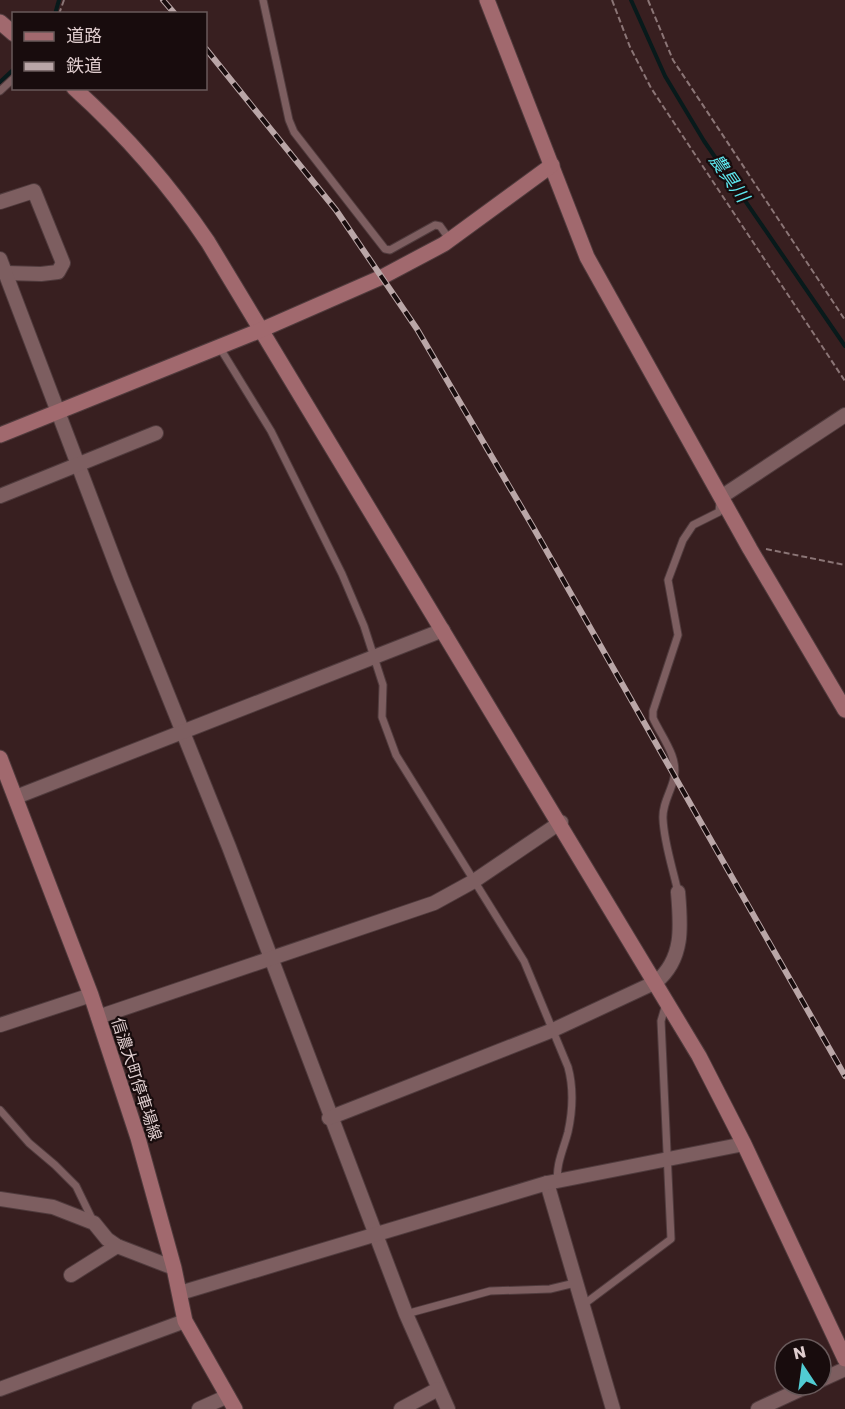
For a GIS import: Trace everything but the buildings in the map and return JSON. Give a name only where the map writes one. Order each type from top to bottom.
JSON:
[{"type":"street","points":[[487,0],[587,258],[750,549],[845,710]]},
{"type":"street","points":[[0,22],[12,32]]},
{"type":"street","points":[[76,90],[116,126],[180,200],[561,822],[699,1056],[744,1144],[845,1359]]},
{"type":"street","points":[[0,435],[261,330],[382,277],[450,240],[552,165]]},
{"type":"street","points":[[0,202],[34,191],[63,263],[58,272],[6,273]]},
{"type":"street","points":[[0,258],[272,960],[375,1235],[406,1314],[448,1409]]},
{"type":"street","points":[[721,497],[845,414]]},
{"type":"street","points":[[0,496],[156,433]]},
{"type":"street","points":[[16,797],[443,630]]},
{"type":"street","name":"信濃大町停車場線","points":[[0,758],[91,995],[138,1138],[174,1268],[185,1321],[232,1403]]},
{"type":"street","points":[[98,1017],[272,960],[434,903],[474,881],[561,822]]},
{"type":"street","points":[[330,1118],[553,1030],[656,982],[668,972],[675,960],[681,920],[678,892]]},
{"type":"street","points":[[0,1025],[91,995]]},
{"type":"street","points":[[180,1293],[553,1183],[744,1144]]},
{"type":"street","points":[[553,1183],[581,1307],[613,1409]]},
{"type":"street","points":[[0,1199],[53,1207],[94,1223],[106,1239],[117,1246],[174,1268]]},
{"type":"street","points":[[71,1275],[117,1246]]},
{"type":"street","points":[[0,1389],[185,1321]]},
{"type":"street","points":[[401,1409],[438,1389]]},
{"type":"street","points":[[758,1409],[784,1397]]},
{"type":"street","points":[[199,1409],[232,1403]]},
{"type":"lane","points":[[263,0],[289,120],[294,132],[322,168],[386,249],[390,250],[435,225],[440,226],[450,240]]},
{"type":"lane","points":[[0,91],[12,80]]},
{"type":"lane","points":[[219,347],[271,431],[342,574],[364,626],[383,684],[382,717],[396,755],[472,873],[474,881],[524,961],[553,1030],[573,1085],[568,1131],[553,1183]]},
{"type":"lane","points":[[678,892],[663,818],[675,767],[673,758],[652,718],[678,635],[668,580],[688,532],[693,525],[719,512],[721,497]]},
{"type":"lane","points":[[581,1307],[671,1239],[661,1021],[668,1002]]},
{"type":"lane","points":[[0,1110],[29,1143],[55,1164],[76,1186],[94,1223]]},
{"type":"lane","points":[[406,1314],[490,1291],[550,1289],[575,1283]]},
{"type":"path","points":[[612,0],[630,47],[651,88],[845,381]]},
{"type":"path","points":[[648,0],[673,60],[845,320]]},
{"type":"path","points":[[750,549],[775,549],[845,565]]},
{"type":"waterway","points":[[56,12],[59,0]]},
{"type":"waterway","name":"農具川","points":[[631,0],[665,76],[704,141],[845,346]]},
{"type":"waterway","points":[[0,82],[12,71]]},
{"type":"railway","points":[[163,0],[173,12]]},
{"type":"railway","points":[[207,50],[336,210],[417,329],[533,527],[845,1076]]}]
